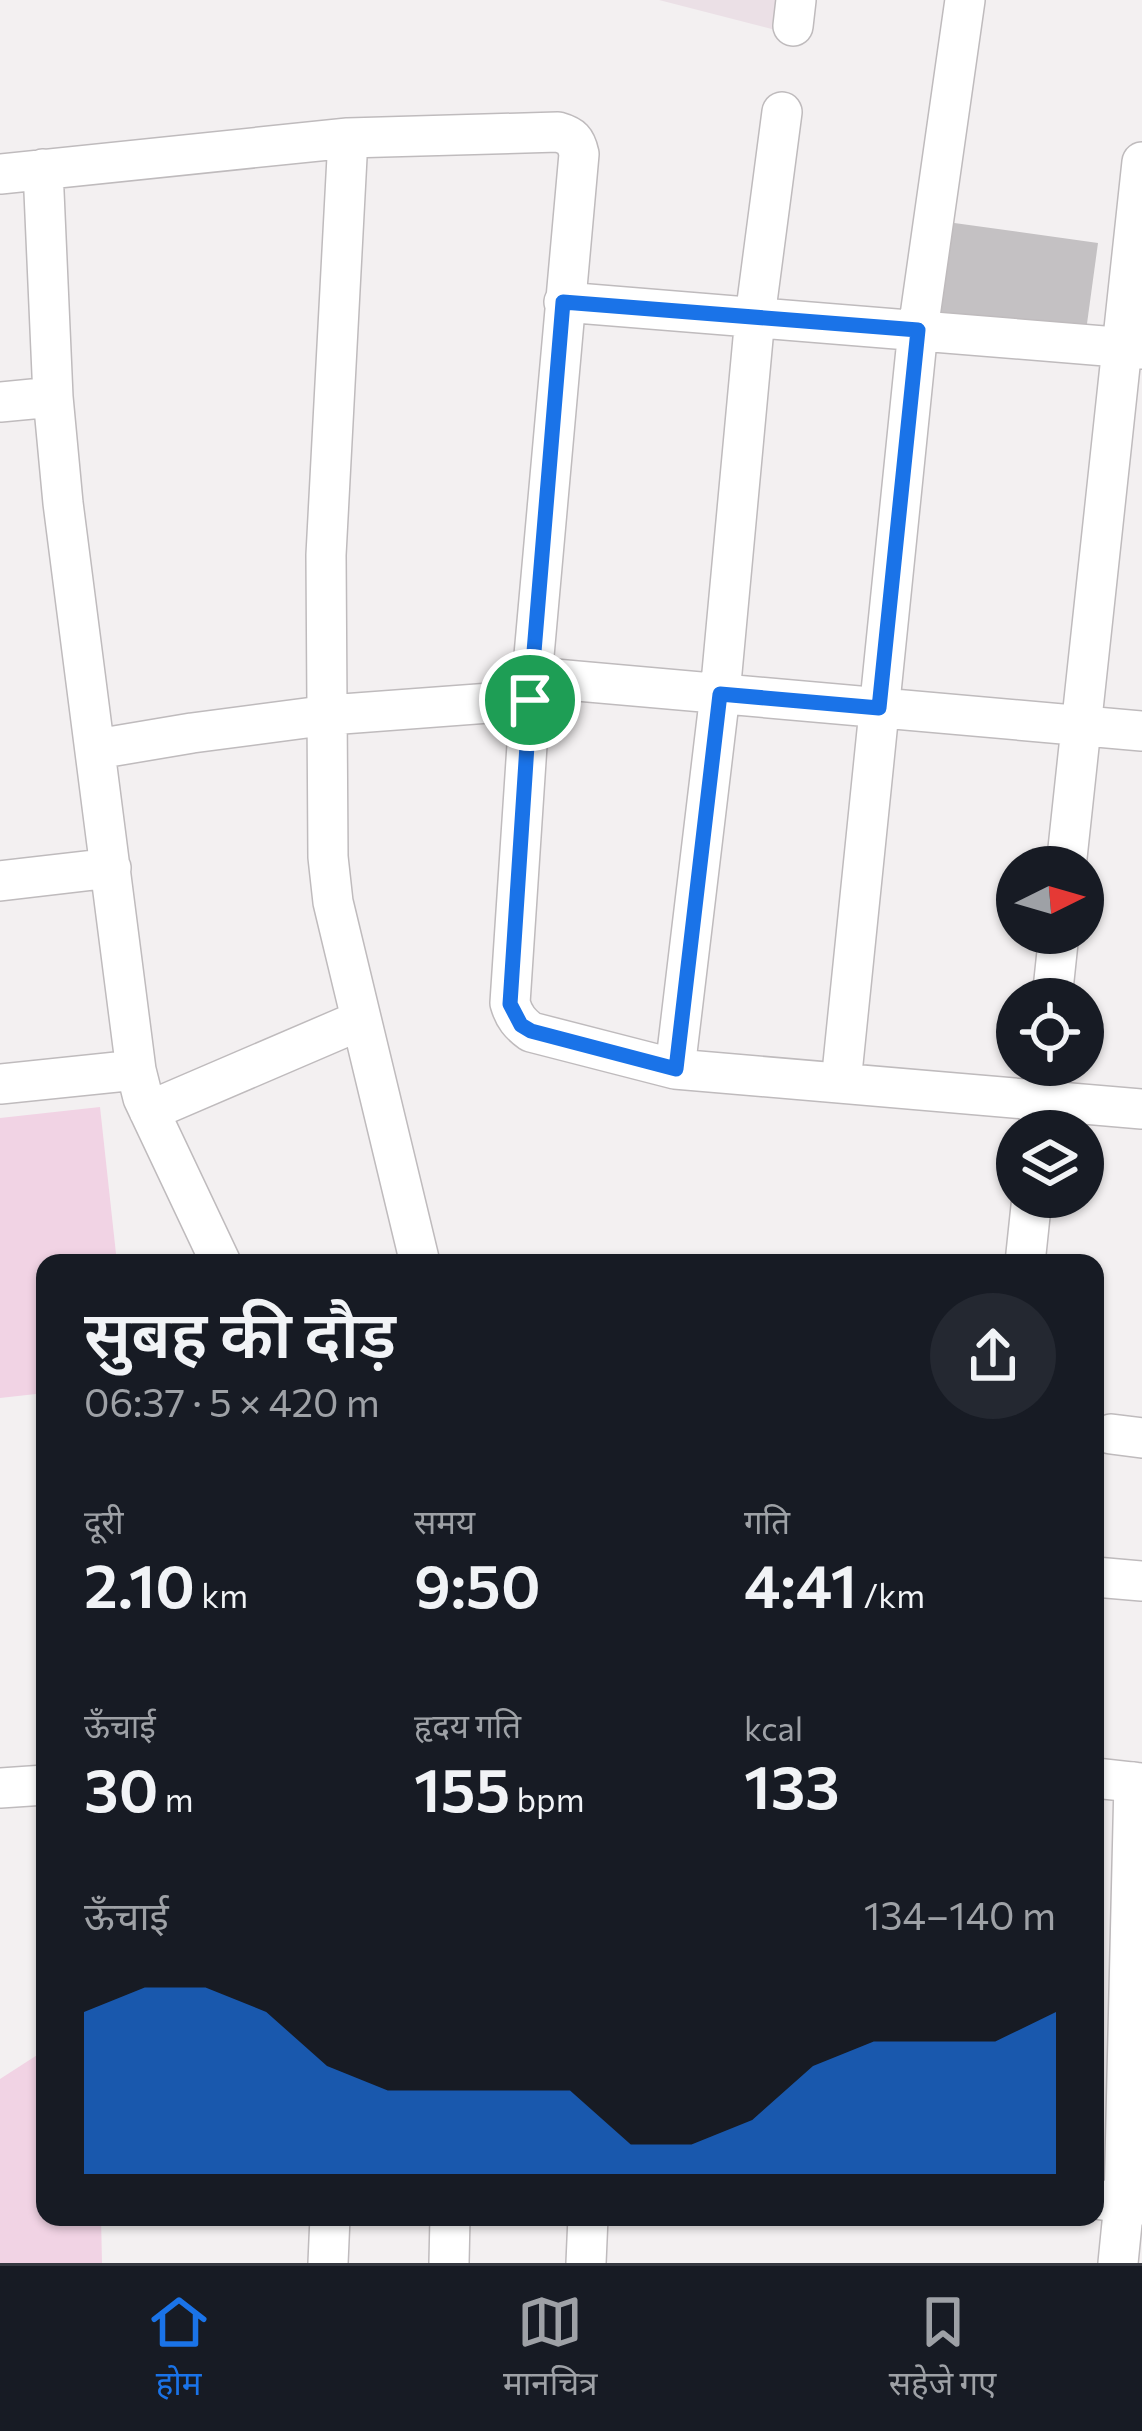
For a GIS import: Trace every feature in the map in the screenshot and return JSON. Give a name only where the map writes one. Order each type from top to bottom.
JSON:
[{"type":"street","points":[[841,1082],[918,330],[965,0]]},
{"type":"street","points":[[676,1069],[720,694],[755,317],[782,112]]},
{"type":"street","points":[[0,174],[348,138],[570,135],[579,154],[531,688],[513,1013],[531,1031],[676,1069],[1142,1109]]},
{"type":"street","points":[[348,138],[326,555],[328,857],[333,902],[418,1254]]},
{"type":"street","points":[[1068,846],[1132,347],[1142,162]]},
{"type":"street","points":[[43,169],[53,397],[63,503],[136,1070],[149,1111],[217,1254]]},
{"type":"street","points":[[563,302],[1132,347]]},
{"type":"street","points":[[0,402],[53,397]]},
{"type":"street","points":[[97,749],[531,688],[720,694],[1142,731]]},
{"type":"street","points":[[0,881],[111,868]]},
{"type":"street","points":[[149,1111],[361,1020]]},
{"type":"street","points":[[0,1084],[136,1070]]},
{"type":"street","points":[[1026,1254],[1030,1218]]},
{"type":"street","points":[[1104,1578],[1142,1581]]},
{"type":"street","points":[[1118,2263],[1124,1781]]},
{"type":"street","points":[[0,1788],[36,1786]]},
{"type":"street","points":[[328,2263],[330,2226]]},
{"type":"street","points":[[449,2263],[450,2226]]},
{"type":"street","points":[[586,2263],[588,2226]]},
{"type":"shaded area","points":[[659,0],[814,0],[807,38]]},
{"type":"shaded area","points":[[100,1107],[116,1254],[36,1254],[36,1394],[0,1398],[0,1118]]},
{"type":"shaded area","points":[[36,2056],[36,2226],[101,2226],[102,2263],[0,2263],[0,2079]]},
{"type":"building","points":[[947,222],[1098,243],[1086,331],[935,311]]},
{"type":"route","points":[[563,302],[918,330],[879,708],[720,694],[676,1069],[531,1031],[513,1013],[530,700],[563,302]]}]
